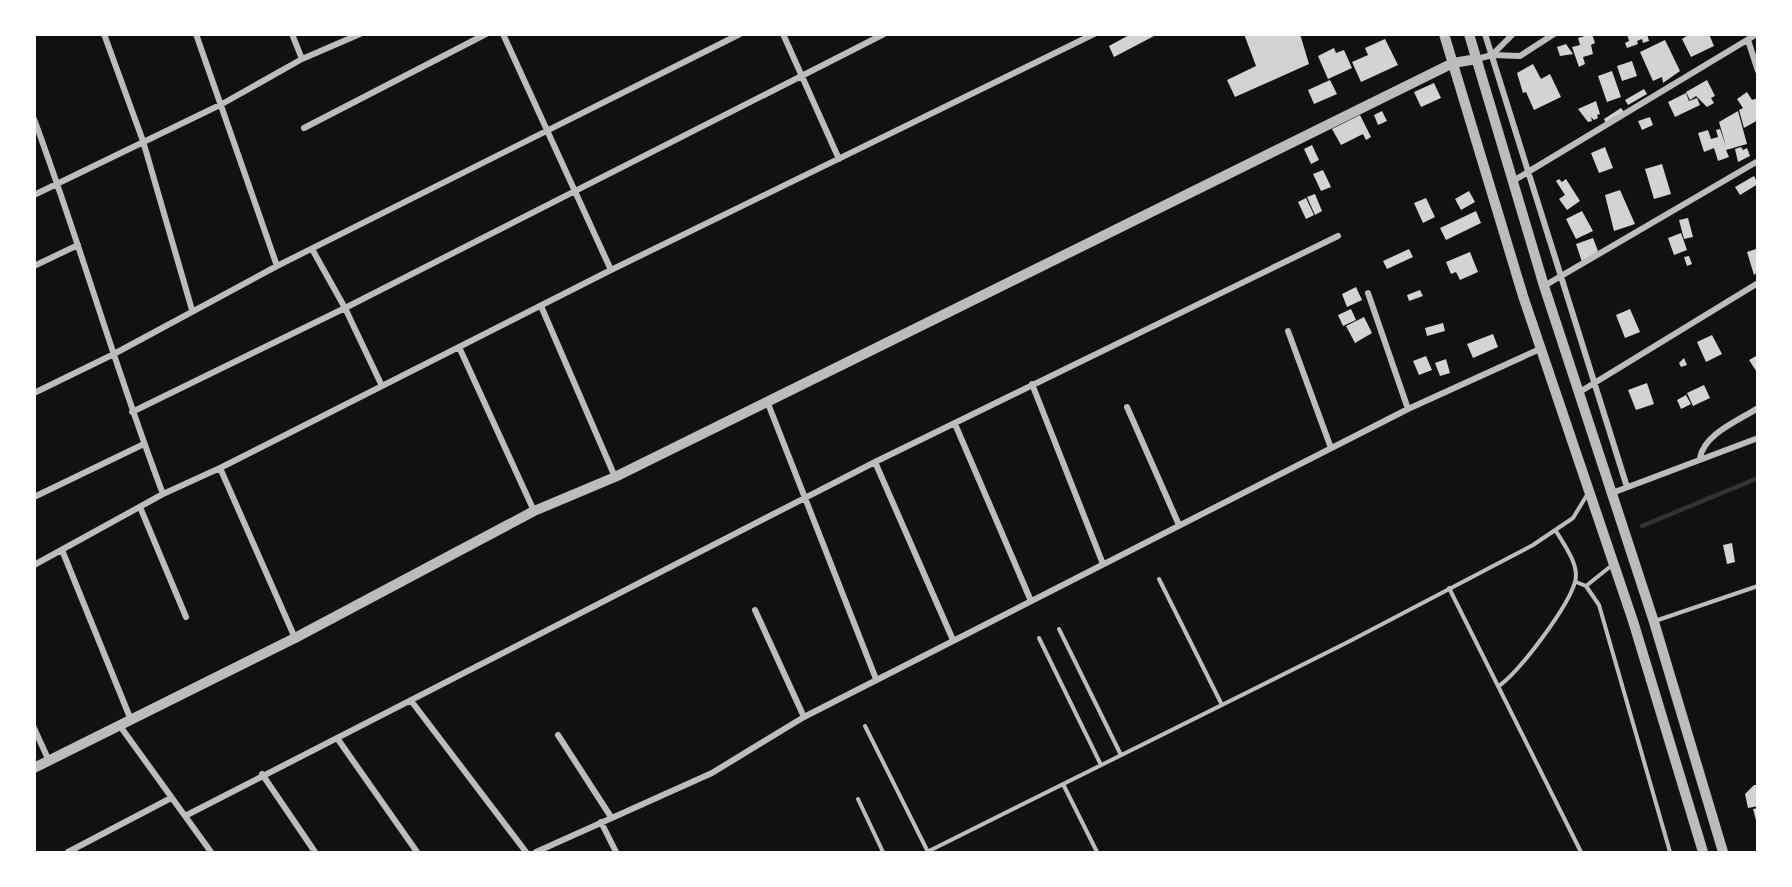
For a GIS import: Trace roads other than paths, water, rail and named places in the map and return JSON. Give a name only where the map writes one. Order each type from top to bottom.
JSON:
[{"type":"street","points":[[104,34],[143,141],[192,310]]},
{"type":"street","points":[[196,34],[277,266]]},
{"type":"street","points":[[292,34],[302,59]]},
{"type":"street","points":[[34,195],[59,185],[143,141],[222,104],[302,59],[360,34]]},
{"type":"street","points":[[304,128],[486,34]]},
{"type":"street","points":[[503,34],[611,270]]},
{"type":"street","points":[[34,393],[112,355],[277,266],[740,34]]},
{"type":"street","points":[[783,34],[839,159]]},
{"type":"street","points":[[132,412],[345,308],[884,34]]},
{"type":"street","points":[[34,565],[164,494],[220,468],[611,270],[1094,34]]},
{"type":"street","points":[[1444,34],[1540,349],[1614,564],[1703,852]]},
{"type":"street","points":[[1470,34],[1544,286],[1654,622],[1723,852]]},
{"type":"street","points":[[1485,34],[1559,278],[1627,487]]},
{"type":"street","points":[[1492,55],[1513,34]]},
{"type":"street","points":[[34,768],[295,638],[534,511],[615,477],[1453,63],[1492,55],[1520,56],[1554,34]]},
{"type":"street","points":[[1513,181],[1757,34]]},
{"type":"street","points":[[1749,40],[1758,71]]},
{"type":"street","points":[[34,119],[59,185],[112,355],[164,494]]},
{"type":"street","points":[[1544,286],[1758,161]]},
{"type":"street","points":[[185,816],[262,774],[412,702],[805,497],[1338,236]]},
{"type":"street","points":[[34,266],[78,245]]},
{"type":"street","points":[[312,249],[345,308],[382,386]]},
{"type":"street","points":[[1578,394],[1758,283]]},
{"type":"street","points":[[1368,293],[1408,409]]},
{"type":"street","points":[[541,306],[615,477]]},
{"type":"street","points":[[1288,331],[1331,448]]},
{"type":"street","points":[[459,347],[534,511]]},
{"type":"street","points":[[536,852],[712,773],[804,717],[876,679],[1408,409],[1540,349]]},
{"type":"street","points":[[1032,384],[1103,564]]},
{"type":"street","points":[[767,401],[876,679]]},
{"type":"street","points":[[1127,407],[1179,525]]},
{"type":"street","points":[[1700,458],[1701,449],[1709,439],[1758,408]]},
{"type":"street","points":[[955,424],[1031,601]]},
{"type":"street","points":[[1612,493],[1758,438]]},
{"type":"street","points":[[34,497],[144,444]]},
{"type":"street","points":[[875,462],[953,640]]},
{"type":"street","points":[[220,468],[295,638]]},
{"type":"street","points":[[140,507],[186,617]]},
{"type":"street","points":[[62,550],[131,720]]},
{"type":"street","points":[[754,610],[804,717]]},
{"type":"street","points":[[412,702],[526,852]]},
{"type":"street","points":[[120,726],[211,852]]},
{"type":"street","points":[[34,728],[49,761]]},
{"type":"street","points":[[558,735],[611,818]]},
{"type":"street","points":[[337,738],[417,852]]},
{"type":"street","points":[[262,774],[315,852]]},
{"type":"street","points":[[68,852],[171,798]]},
{"type":"street","points":[[602,822],[616,852]]},
{"type":"lane","points":[[865,726],[927,852],[1222,705],[1556,531],[1573,518],[1589,492]]},
{"type":"lane","points":[[1499,686],[1512,677],[1546,634],[1576,582],[1572,560],[1556,531]]},
{"type":"lane","points":[[1586,585],[1614,564]]},
{"type":"lane","points":[[1159,579],[1222,705]]},
{"type":"lane","points":[[1576,582],[1586,585],[1599,605],[1670,852]]},
{"type":"lane","points":[[1654,622],[1758,586]]},
{"type":"lane","points":[[1449,588],[1581,852]]},
{"type":"lane","points":[[1059,629],[1121,755]]},
{"type":"lane","points":[[1039,638],[1101,765]]},
{"type":"lane","points":[[1063,784],[1097,852]]},
{"type":"lane","points":[[858,799],[883,852]]},
{"type":"waterway","points":[[1642,526],[1758,478]]}]
